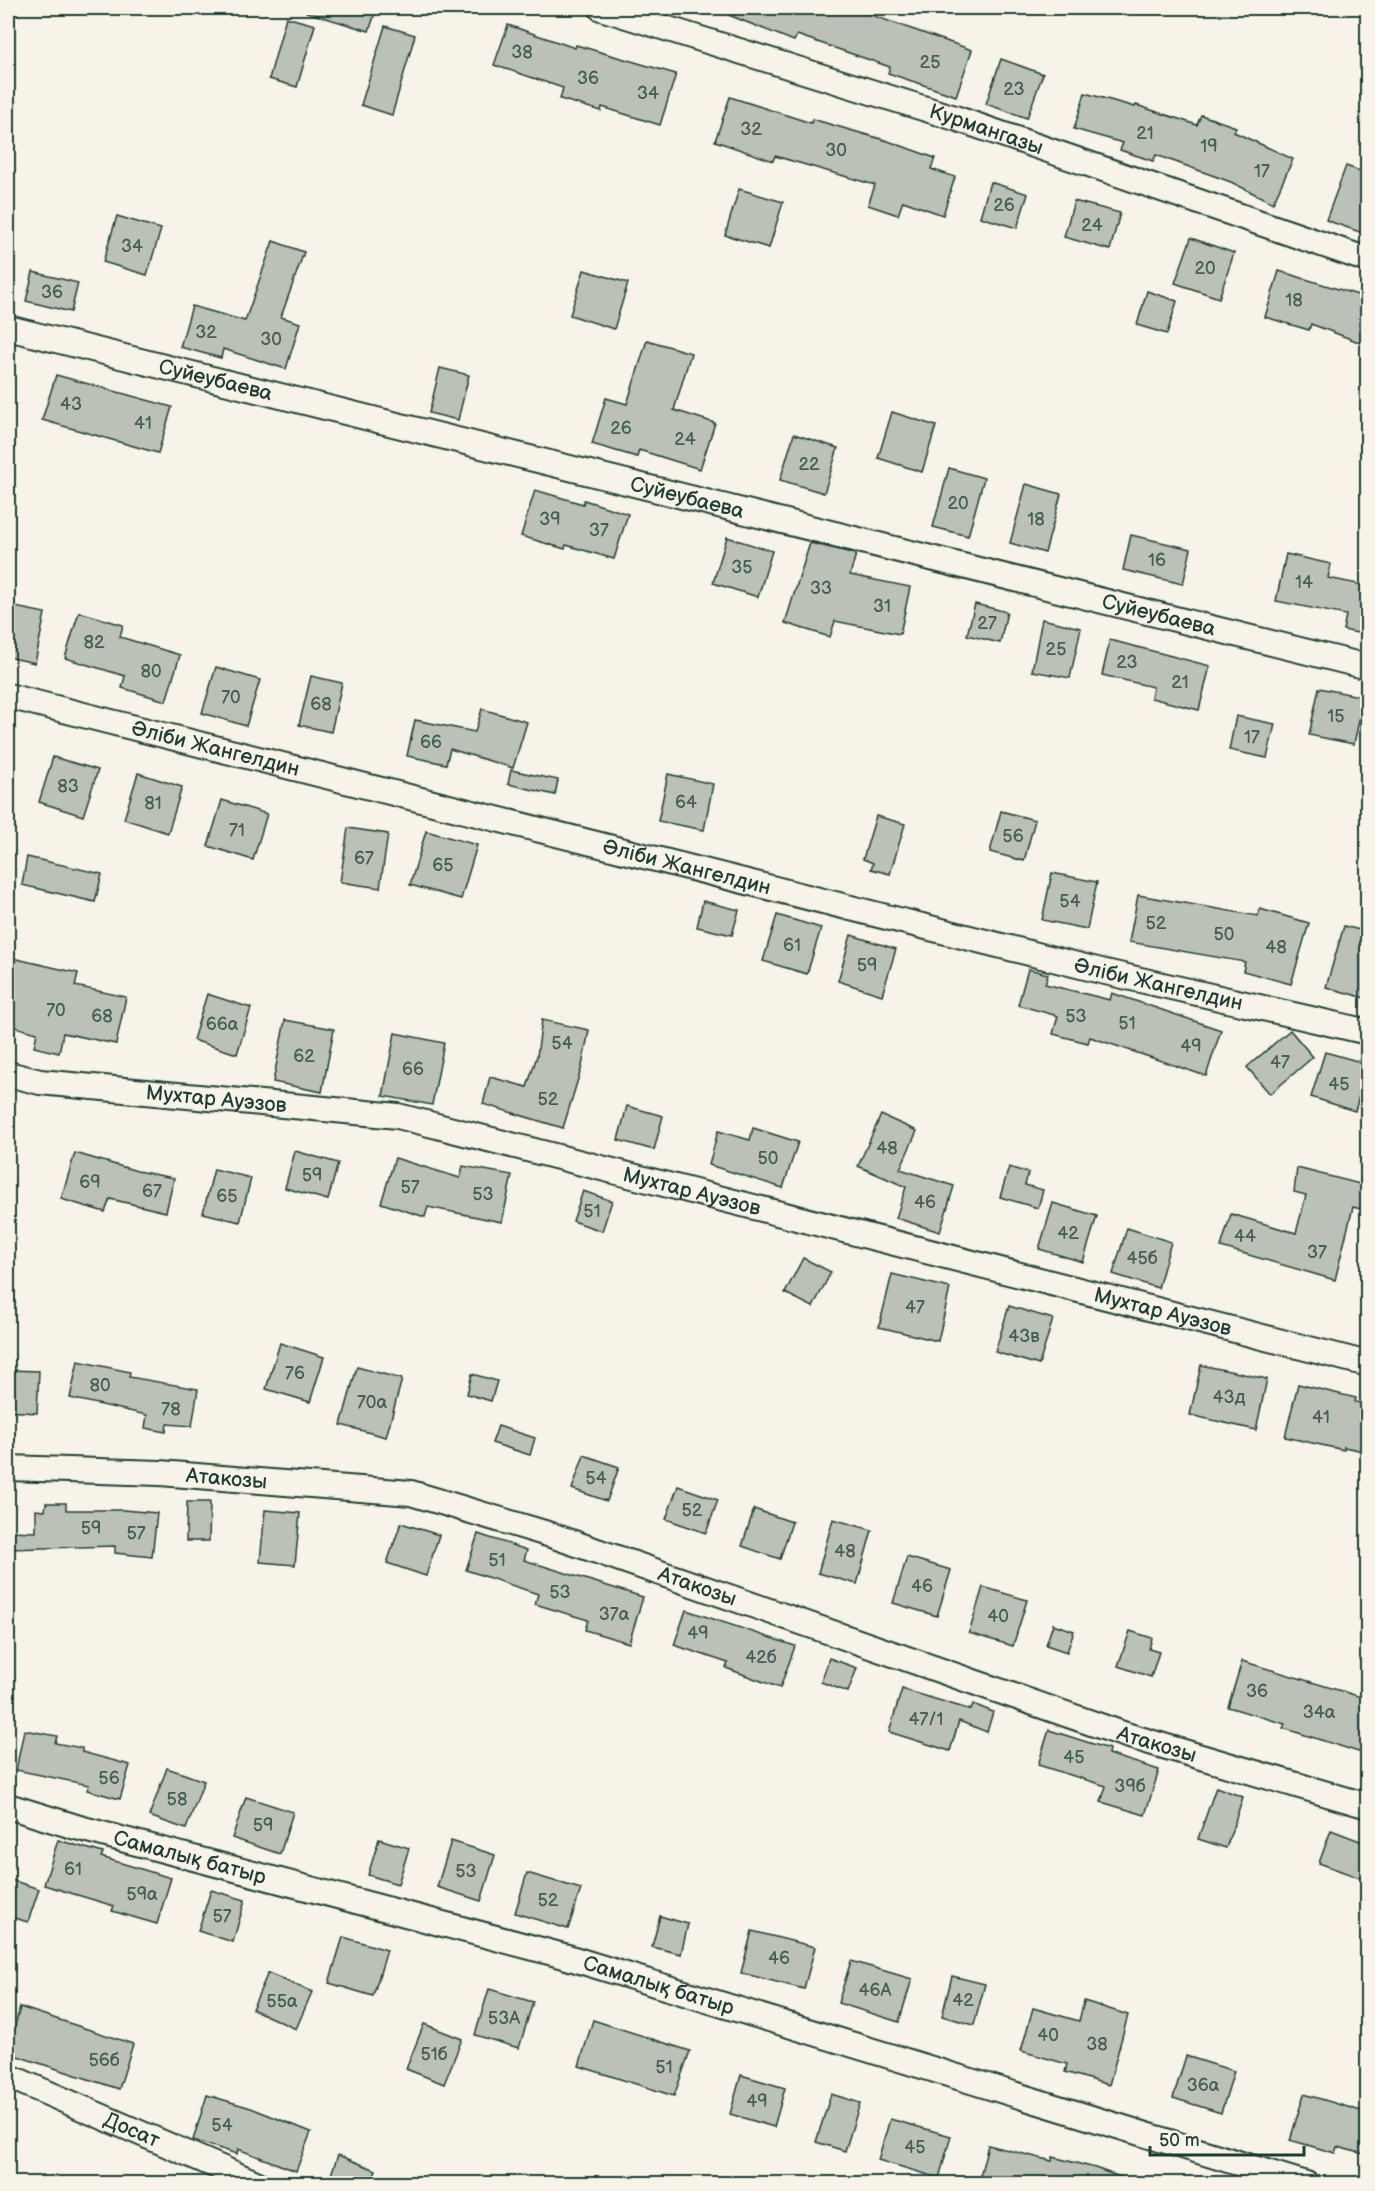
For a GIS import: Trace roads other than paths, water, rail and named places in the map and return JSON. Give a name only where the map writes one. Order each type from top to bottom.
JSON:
[{"type":"street","name":"Курмангазы","points":[[601,8],[955,118],[1368,260]]},
{"type":"street","name":"Суйеубаева","points":[[8,328],[1368,667]]},
{"type":"street","name":"Әліби Жангелдин","points":[[8,696],[1101,971],[1368,1032]]},
{"type":"street","name":"Мухтар Ауэзов","points":[[8,1074],[40,1082],[398,1116],[1368,1364]]},
{"type":"street","name":"Атакозы","points":[[8,1468],[160,1473],[411,1493],[551,1535],[1126,1735],[1368,1806]]},
{"type":"street","name":"Самалық батыр","points":[[8,1806],[76,1827],[564,1956],[1306,2184]]},
{"type":"street","name":"Досат","points":[[8,2076],[258,2184]]}]
